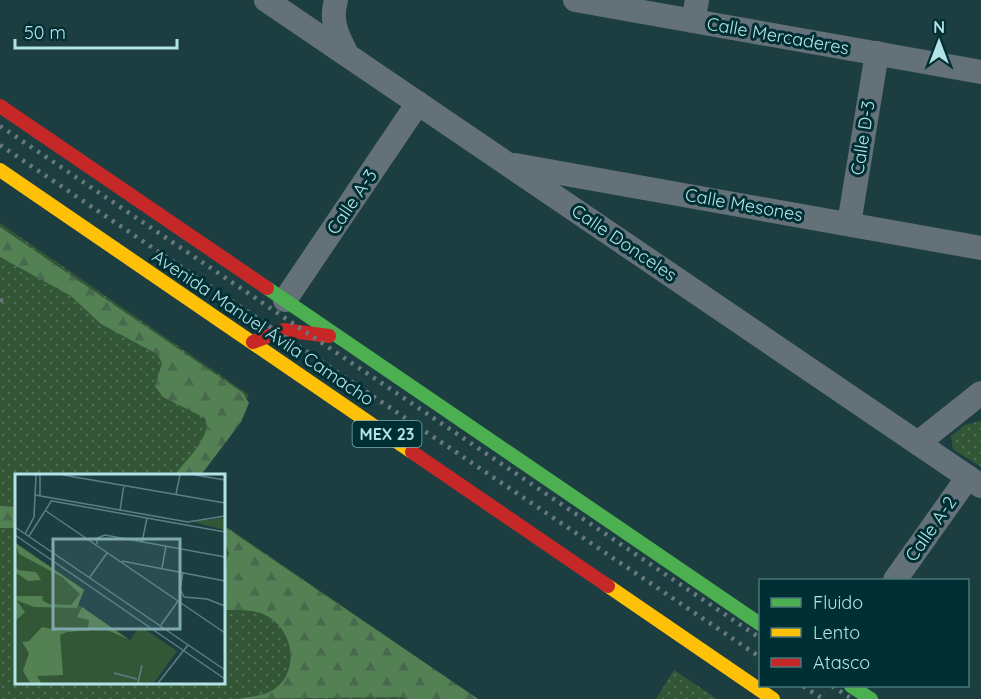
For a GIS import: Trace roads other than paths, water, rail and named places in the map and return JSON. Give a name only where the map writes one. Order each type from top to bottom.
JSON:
[{"type":"main road","name":"Avenida Manuel Ávila Camacho","points":[[0,106],[759,623]]},
{"type":"main road","name":"Avenida Manuel Ávila Camacho","points":[[0,170],[773,699]]},
{"type":"main road","points":[[253,342],[270,331],[284,328],[316,337],[337,336]]},
{"type":"main road","points":[[853,687],[871,699]]},
{"type":"street","name":"Calle Donceles","points":[[266,0],[974,481]]},
{"type":"street","points":[[336,0],[332,14],[335,31],[347,55]]},
{"type":"street","name":"Calle Mercaderes","points":[[575,0],[695,10],[877,53],[981,72]]},
{"type":"street","name":"Calle D-3","points":[[849,224],[877,53]]},
{"type":"street","name":"Calle A-3","points":[[285,300],[418,103]]},
{"type":"street","name":"Calle Mesones","points":[[507,164],[981,248]]},
{"type":"street","points":[[918,443],[981,393]]},
{"type":"street","name":"Calle A-2","points":[[896,579],[974,481]]},
{"type":"railway","points":[[0,126],[759,637]]},
{"type":"railway","points":[[0,145],[759,656]]},
{"type":"railway","points":[[805,687],[823,699]]},
{"type":"railway","points":[[834,687],[852,699]]}]
